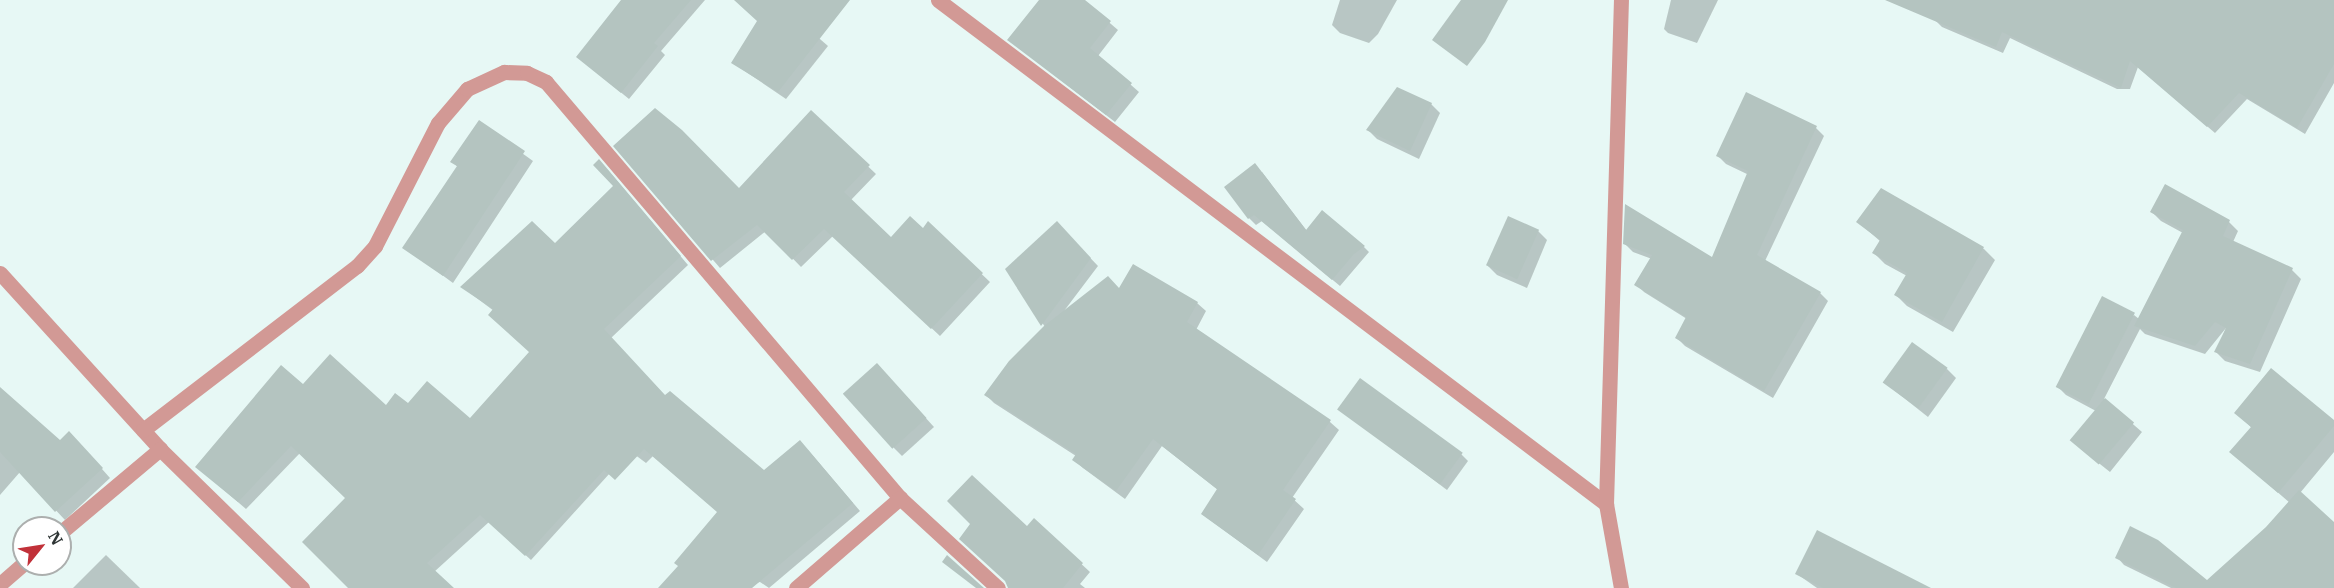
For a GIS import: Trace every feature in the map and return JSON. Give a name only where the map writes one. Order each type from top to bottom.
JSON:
[{"type":"street","points":[[938,0],[1606,504]]},
{"type":"street","points":[[1621,0],[1606,504],[1621,588]]},
{"type":"street","points":[[143,430],[357,266],[375,246],[438,123],[467,89],[504,72],[527,73],[546,82],[900,498],[998,588]]},
{"type":"street","points":[[0,273],[160,449],[302,588]]},
{"type":"street","points":[[72,523],[160,449]]},
{"type":"street","points":[[796,588],[900,498]]},
{"type":"street","points":[[0,584],[12,574]]},
{"type":"building","points":[[621,0],[691,0],[654,43],[658,46],[621,93],[576,57]]},
{"type":"building","points":[[734,0],[850,0],[778,92],[731,63],[757,21]]},
{"type":"building","points":[[1039,0],[1085,0],[1111,21],[1090,48],[1132,83],[1106,115],[1007,40]]},
{"type":"building","points":[[1461,0],[1508,0],[1485,42],[1467,66],[1432,40]]},
{"type":"building","points":[[1885,0],[2334,0],[2334,64],[2297,128],[2239,93],[2207,127],[2130,61],[2121,88],[2002,32],[1996,47]]},
{"type":"building","points":[[1397,87],[1432,103],[1410,151],[1366,130]]},
{"type":"building","points":[[1746,92],[1817,126],[1757,255],[1821,292],[1764,391],[1675,338],[1686,317],[1634,285],[1652,255],[1623,244],[1625,204],[1712,257],[1748,171],[1716,156]]},
{"type":"building","points":[[655,108],[682,130],[739,188],[811,110],[870,165],[844,192],[891,237],[910,216],[923,228],[928,221],[983,273],[931,329],[824,229],[792,260],[757,225],[711,261],[613,146]]},
{"type":"building","points":[[479,120],[525,151],[443,276],[402,248],[457,166],[450,162]]},
{"type":"building","points":[[599,159],[681,256],[604,329],[665,395],[670,391],[764,470],[800,440],[853,503],[752,588],[658,588],[678,566],[674,563],[717,512],[644,449],[615,480],[604,470],[525,556],[480,515],[427,563],[454,588],[348,588],[302,542],[345,498],[291,446],[238,502],[195,467],[281,365],[303,384],[330,354],[386,405],[395,393],[408,403],[427,381],[470,418],[529,352],[488,315],[493,309],[460,287],[532,221],[555,243],[613,186],[593,165]]},
{"type":"building","points":[[1255,163],[1306,230],[1322,210],[1365,246],[1354,254],[1332,280],[1254,215],[1248,219],[1224,187]]},
{"type":"building","points":[[2165,184],[2230,220],[2223,236],[2293,268],[2250,364],[2214,352],[2226,328],[2215,322],[2195,346],[2134,326],[2183,230],[2150,212]]},
{"type":"building","points":[[1881,188],[1984,247],[1942,322],[1894,295],[1907,273],[1872,253],[1880,240],[1856,222]]},
{"type":"building","points":[[1508,216],[1539,230],[1517,279],[1486,265]]},
{"type":"building","points":[[1057,221],[1091,258],[1041,326],[1005,269]]},
{"type":"building","points":[[1133,264],[1198,302],[1187,322],[1331,420],[1283,490],[1296,499],[1258,555],[1201,514],[1217,489],[1153,439],[1116,491],[1072,460],[1076,454],[984,395],[1009,361],[1044,326],[1108,276],[1119,288]]},
{"type":"building","points":[[2102,296],[2135,313],[2089,404],[2056,387]]},
{"type":"building","points":[[1912,342],[1948,368],[1918,408],[1883,382]]},
{"type":"building","points":[[877,363],[927,418],[892,449],[843,394]]},
{"type":"building","points":[[2271,368],[2334,420],[2334,426],[2278,493],[2229,452],[2251,427],[2234,413]]},
{"type":"building","points":[[1360,378],[1463,453],[1440,484],[1337,410]]},
{"type":"building","points":[[0,387],[60,440],[69,431],[103,468],[55,512],[0,452]]},
{"type":"building","points":[[2105,398],[2134,422],[2099,465],[2070,440]]},
{"type":"building","points":[[972,475],[1027,526],[1034,518],[1083,563],[1063,588],[1008,588],[1005,581],[959,539],[970,524],[947,501]]},
{"type":"building","points":[[2299,490],[2334,522],[2334,588],[2176,588],[2115,558],[2130,526],[2158,540],[2207,580],[2266,527]]},
{"type":"building","points":[[1817,530],[1931,588],[1823,588],[1795,574]]},
{"type":"building","points":[[947,555],[984,588],[976,588],[942,562]]}]
